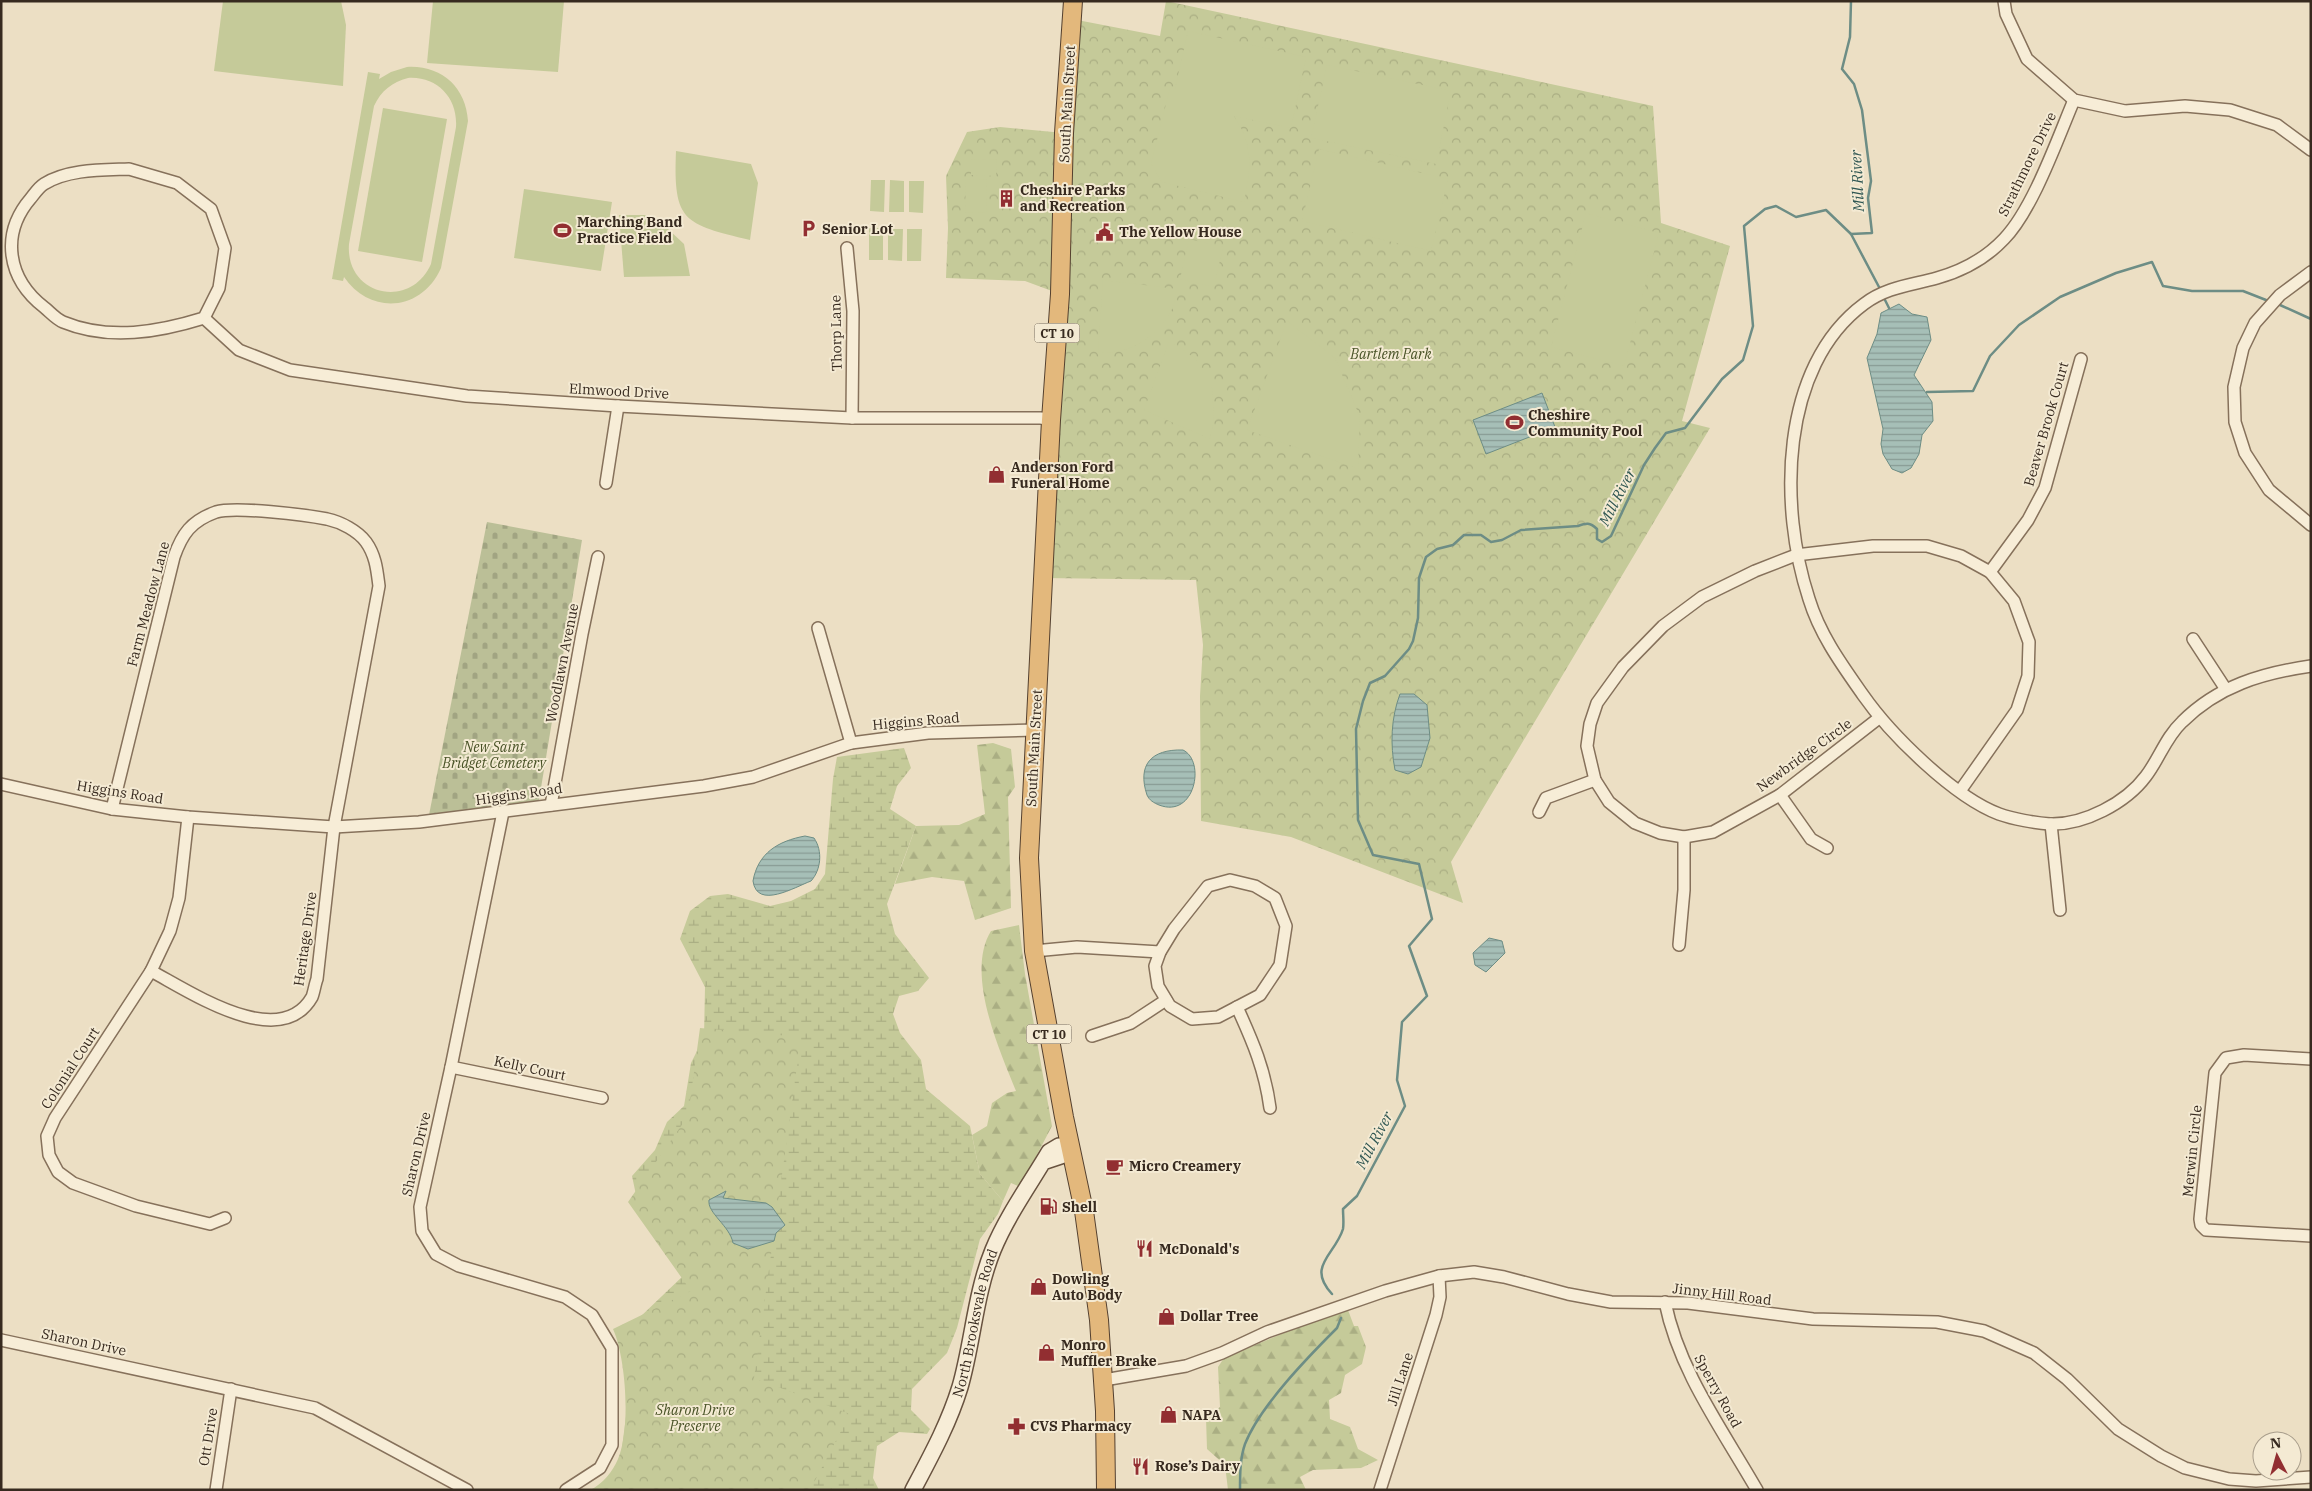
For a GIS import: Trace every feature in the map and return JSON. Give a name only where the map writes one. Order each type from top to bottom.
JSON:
[{"type":"highway","name":"South Main Street","points":[[1073,1],[1064,133],[1060,294],[1051,420],[1028,858],[1034,951],[1090,1256],[1099,1320],[1104,1380],[1106,1490]]},
{"type":"main road","name":"North Brooksvale Road","points":[[913,1490],[952,1411],[962,1377],[982,1282],[993,1250],[1016,1207],[1046,1161],[1062,1156],[1070,1146]]},
{"type":"street","points":[[2004,1],[2006,14],[2027,59],[2074,100],[2126,110],[2185,106],[2230,110],[2276,125],[2311,150]]},
{"type":"street","name":"Strathmore Drive","points":[[2074,100],[2032,195],[2020,219],[2005,239],[1983,258],[1960,270],[1897,287],[1866,303],[1842,323],[1824,348],[1811,375],[1802,404],[1792,452],[1790,507],[1796,555],[1809,602],[1830,648],[1879,718],[1912,752],[1960,791],[1999,814],[2051,824],[2082,820],[2116,803],[2146,777],[2181,722],[2225,688],[2255,677],[2311,666]]},
{"type":"street","points":[[129,169],[177,183],[212,209],[225,248],[219,288],[204,318],[171,328],[136,333],[100,332],[62,322],[29,296],[13,273],[9,236],[21,208],[44,184],[85,170],[129,169]]},
{"type":"street","name":"Thorp Lane","points":[[847,248],[853,311],[852,418]]},
{"type":"street","points":[[2311,272],[2280,295],[2255,323],[2243,348],[2234,387],[2235,422],[2246,453],[2269,490],[2311,525]]},
{"type":"street","name":"Elmwood Drive","points":[[204,318],[239,350],[290,370],[467,396],[852,418],[1040,418],[1051,420]]},
{"type":"street","name":"Beaver Brook Court","points":[[1990,572],[2028,520],[2045,488],[2081,359]]},
{"type":"street","points":[[606,483],[618,406]]},
{"type":"street","name":"Farm Meadow Lane","points":[[112,808],[174,557],[182,536],[197,522],[217,512],[237,509],[328,519],[351,529],[366,542],[376,562],[379,586],[334,827]]},
{"type":"street","name":"Newbridge Circle","points":[[1879,718],[1780,795],[1713,832],[1684,836],[1660,833],[1635,823],[1609,802],[1595,780],[1587,746],[1590,724],[1597,703],[1623,667],[1663,626],[1702,597],[1755,570],[1796,555],[1873,546],[1926,546],[1961,556],[1990,572]]},
{"type":"street","name":"Woodlawn Avenue","points":[[551,805],[598,557]]},
{"type":"street","points":[[1960,791],[2017,710],[2028,676],[2029,642],[2014,601],[1990,572]]},
{"type":"street","points":[[818,628],[851,743]]},
{"type":"street","points":[[2193,640],[2225,688]]},
{"type":"street","name":"Higgins Road","points":[[1,784],[112,808],[188,817],[334,827],[419,822],[704,786],[753,777],[851,743],[928,733],[1036,730]]},
{"type":"street","points":[[1539,812],[1546,798],[1595,780]]},
{"type":"street","points":[[1780,795],[1811,839],[1827,848]]},
{"type":"street","name":"Sharon Drive","points":[[503,812],[451,1067],[420,1207],[422,1231],[436,1254],[459,1266],[565,1297],[592,1315],[612,1348],[612,1445],[600,1468],[566,1490]]},
{"type":"street","name":"Colonial Court","points":[[188,817],[180,898],[170,931],[152,971],[55,1118],[47,1136],[49,1156],[58,1172],[73,1183],[136,1206],[210,1224],[224,1218]]},
{"type":"street","points":[[2051,824],[2060,910]]},
{"type":"street","name":"Heritage Drive","points":[[152,971],[218,1006],[255,1019],[274,1021],[294,1014],[311,998],[317,979],[334,827]]},
{"type":"street","points":[[1679,945],[1684,890],[1684,836]]},
{"type":"street","points":[[1230,880],[1255,886],[1276,898],[1286,926],[1280,965],[1260,995],[1218,1017],[1192,1019],[1170,1006],[1166,1000],[1158,986],[1155,966],[1160,952],[1208,886],[1230,880]]},
{"type":"street","points":[[1034,951],[1077,947],[1160,952]]},
{"type":"street","points":[[1092,1036],[1131,1023],[1166,1000]]},
{"type":"street","points":[[1237,1007],[1257,1050],[1267,1082],[1270,1108]]},
{"type":"street","name":"Merwin Circle","points":[[2311,1059],[2244,1055],[2226,1058],[2215,1073],[2200,1219],[2201,1225],[2206,1230],[2311,1236]]},
{"type":"street","name":"Kelly Court","points":[[451,1067],[602,1098]]},
{"type":"street","name":"Jinny Hill Road","points":[[1104,1380],[1186,1366],[1222,1353],[1266,1332],[1306,1317],[1439,1276],[1458,1273],[1482,1273],[1592,1299],[1718,1305],[1813,1319],[1937,1322],[1984,1331],[2014,1342],[2049,1363],[2118,1429],[2161,1456],[2206,1474],[2256,1486],[2311,1477]]},
{"type":"street","name":"Jill Lane","points":[[1380,1490],[1436,1315],[1440,1297],[1439,1276]]},
{"type":"street","name":"Sperry Road","points":[[1665,1302],[1683,1361],[1757,1490]]},
{"type":"street","name":"Sharon Drive","points":[[1,1340],[315,1408],[467,1490]]},
{"type":"street","name":"Ott Drive","points":[[216,1490],[231,1389]]},
{"type":"green space","points":[[223,1],[341,1],[346,25],[343,86],[214,71]]},
{"type":"green space","points":[[433,1],[564,1],[558,72],[427,63]]},
{"type":"green space","name":"Bartlem Park","points":[[1166,1],[1653,106],[1661,223],[1730,246],[1682,421],[1710,428],[1451,862],[1463,903],[1291,837],[1201,821],[1200,696],[1203,645],[1196,580],[1043,578],[1060,294],[1025,281],[946,278],[948,228],[946,176],[967,132],[1000,127],[1064,133],[1072,19],[1160,36]]},
{"type":"green space","points":[[1188,31],[1306,57],[1291,128],[1234,116],[1248,148],[1249,168],[1244,202],[1162,182],[1151,164],[1170,88],[1175,89]]},
{"type":"green space","points":[[1327,65],[1451,91],[1436,164],[1311,138]]},
{"type":"green space","points":[[407,67],[419,67],[441,74],[457,88],[466,109],[468,121],[441,268],[422,293],[409,300],[396,303],[382,303],[368,298],[355,290],[344,277],[343,281],[332,279],[368,72],[380,74],[379,79],[391,72]],"holes":[[[408,78],[428,81],[444,91],[453,107],[456,116],[456,127],[431,264],[421,279],[409,288],[395,292],[381,291],[368,285],[357,275],[351,261],[349,244],[374,106],[380,96],[392,85]]]},
{"type":"green space","points":[[383,108],[447,119],[422,262],[358,251]]},
{"type":"green space","points":[[1319,149],[1448,179],[1431,251],[1302,221]]},
{"type":"green space","points":[[676,151],[751,164],[758,183],[750,240],[710,229],[697,224],[687,216],[681,206],[677,193]]},
{"type":"green space","points":[[971,159],[997,160],[996,176],[971,175]]},
{"type":"green space","points":[[966,179],[987,180],[986,213],[965,212]]},
{"type":"green space","points":[[871,180],[885,180],[884,212],[870,211]]},
{"type":"green space","points":[[890,180],[904,181],[904,212],[889,212]]},
{"type":"green space","points":[[909,181],[924,181],[923,213],[909,212]]},
{"type":"green space","name":"Marching Band Practice Field","points":[[524,189],[612,202],[601,271],[514,258]]},
{"type":"green space","points":[[1586,213],[1659,233],[1624,366],[1551,347]]},
{"type":"green space","points":[[619,215],[653,215],[684,244],[690,276],[624,277]]},
{"type":"green space","points":[[869,228],[883,228],[883,260],[869,260]]},
{"type":"green space","points":[[888,229],[903,229],[902,261],[888,260]]},
{"type":"green space","points":[[907,229],[922,229],[921,261],[907,261]]},
{"type":"green space","points":[[1189,239],[1223,247],[1214,287],[1180,279]]},
{"type":"green space","points":[[1103,280],[1177,289],[1171,311],[1158,330],[1140,343],[1120,351],[1098,353]]},
{"type":"green space","points":[[1287,321],[1335,358],[1360,417],[1358,469],[1247,430]]},
{"type":"green space","points":[[1169,341],[1195,358],[1212,388],[1214,420],[1210,439],[1144,410]]},
{"type":"green space","name":"New Saint Bridget Cemetery","points":[[487,522],[582,540],[538,806],[427,825]]},
{"type":"green space","points":[[993,743],[1011,749],[1015,787],[1008,797],[1011,908],[975,920],[964,881],[932,877],[895,884],[916,826],[959,825],[985,814],[977,745]]},
{"type":"green space","points":[[904,748],[911,768],[897,786],[890,809],[916,826],[887,904],[895,934],[929,978],[918,991],[899,996],[893,1014],[900,1033],[921,1060],[926,1089],[970,1126],[980,1174],[1003,1201],[998,1214],[980,1239],[957,1328],[947,1353],[912,1389],[911,1410],[930,1429],[927,1434],[899,1432],[877,1446],[873,1478],[879,1490],[604,1490],[619,1470],[639,1318],[685,1274],[639,1209],[632,1176],[655,1150],[667,1122],[684,1106],[691,1063],[704,1037],[705,987],[680,939],[690,911],[710,896],[728,894],[770,906],[791,901],[815,889],[825,874],[833,779],[837,757]],"holes":[[[724,1194],[785,1225],[776,1233],[774,1240]]]},
{"type":"green space","points":[[1019,925],[1025,974],[1052,1126],[1020,1187],[1011,1183],[1003,1201],[980,1174],[972,1135],[987,1126],[992,1103],[1007,1093],[1016,1091],[987,1011],[982,968],[984,948],[991,931]]},
{"type":"green space","name":"Sharon Drive Preserve","points":[[700,1028],[801,1037],[754,1378],[850,1414],[810,1490],[590,1490],[603,1481],[613,1468],[618,1459],[625,1430],[624,1375],[613,1329],[691,1291],[628,1202],[688,1116]]},
{"type":"green space","points":[[1348,1310],[1354,1326],[1358,1326],[1366,1347],[1362,1364],[1345,1375],[1341,1393],[1329,1400],[1330,1419],[1350,1427],[1358,1449],[1378,1460],[1361,1468],[1313,1470],[1300,1477],[1306,1490],[1228,1490],[1225,1465],[1207,1449],[1206,1418],[1220,1407],[1218,1367],[1224,1358],[1308,1323]]},
{"type":"water","points":[[1899,304],[1912,314],[1927,317],[1931,340],[1914,375],[1932,402],[1933,421],[1922,435],[1919,454],[1911,468],[1902,473],[1892,469],[1883,454],[1881,444],[1883,429],[1867,358],[1877,334],[1881,313]]},
{"type":"water","name":"Cheshire Community Pool","points":[[1542,393],[1555,427],[1486,454],[1473,420]]},
{"type":"water","points":[[1400,694],[1414,694],[1427,705],[1430,738],[1421,767],[1408,774],[1395,770],[1392,751],[1393,722]]},
{"type":"water","points":[[1183,750],[1190,756],[1194,765],[1193,787],[1188,797],[1181,804],[1171,807],[1159,805],[1150,800],[1147,795],[1144,784],[1146,767],[1149,761],[1162,752]]},
{"type":"water","points":[[805,836],[814,838],[820,854],[819,866],[811,881],[778,894],[762,894],[756,890],[753,881],[759,863],[765,856],[786,841]]},
{"type":"water","points":[[1489,938],[1502,941],[1505,953],[1486,972],[1475,965],[1473,953]]},
{"type":"water","points":[[726,1191],[723,1198],[766,1203],[772,1207],[785,1225],[776,1233],[774,1241],[748,1249],[733,1243],[728,1231],[709,1205],[709,1200]]},
{"type":"waterway","name":"Mill River","points":[[1332,1294],[1325,1284],[1322,1268],[1343,1229],[1343,1209],[1357,1196],[1405,1106],[1397,1080],[1402,1022],[1427,996],[1409,946],[1432,919],[1419,864],[1373,855],[1358,820],[1356,729],[1370,683],[1385,676],[1409,649],[1413,641],[1418,618],[1419,578],[1426,557],[1437,549],[1453,545],[1464,535],[1481,535],[1491,542],[1502,540],[1521,530],[1586,524],[1590,524],[1597,529],[1597,539],[1602,542],[1611,536],[1644,465],[1666,433],[1685,428],[1722,379],[1743,360],[1753,326],[1744,226],[1765,209],[1776,206],[1796,217],[1826,210],[1851,234],[1872,233],[1868,198],[1871,181],[1862,110],[1854,84],[1842,69],[1850,37],[1851,1]]},
{"type":"waterway","points":[[1851,234],[1879,287]]},
{"type":"waterway","points":[[1927,392],[1973,391],[1990,356],[2019,325],[2060,297],[2116,273],[2152,262],[2163,286],[2192,291],[2243,291],[2266,300]]},
{"type":"waterway","points":[[1885,300],[1889,308]]},
{"type":"waterway","points":[[2280,305],[2311,319]]},
{"type":"waterway","name":"Mill River","points":[[1240,1490],[1242,1455],[1252,1429],[1273,1398],[1312,1353],[1337,1328],[1341,1318]]},
{"type":"place","name":"Cheshire Parks and Recreation","points":[[1006,198]]},
{"type":"place","name":"Senior Lot","points":[[808,229]]},
{"type":"place","name":"Marching Band Practice Field","points":[[563,230]]},
{"type":"place","name":"The Yellow House","points":[[1105,232]]},
{"type":"place","name":"Cheshire Community Pool","points":[[1514,423]]},
{"type":"place","name":"Anderson Ford Funeral Home","points":[[997,475]]},
{"type":"place","name":"Micro Creamery","points":[[1115,1166]]},
{"type":"place","name":"Shell","points":[[1048,1207]]},
{"type":"place","name":"McDonald's","points":[[1145,1249]]},
{"type":"place","name":"Dowling Auto Body","points":[[1038,1287]]},
{"type":"place","name":"Dollar Tree","points":[[1166,1316]]},
{"type":"place","name":"Monro Muffler Brake","points":[[1047,1353]]},
{"type":"place","name":"NAPA","points":[[1168,1415]]},
{"type":"place","name":"CVS Pharmacy","points":[[1016,1426]]},
{"type":"place","name":"Rose’s Dairy","points":[[1141,1466]]}]
